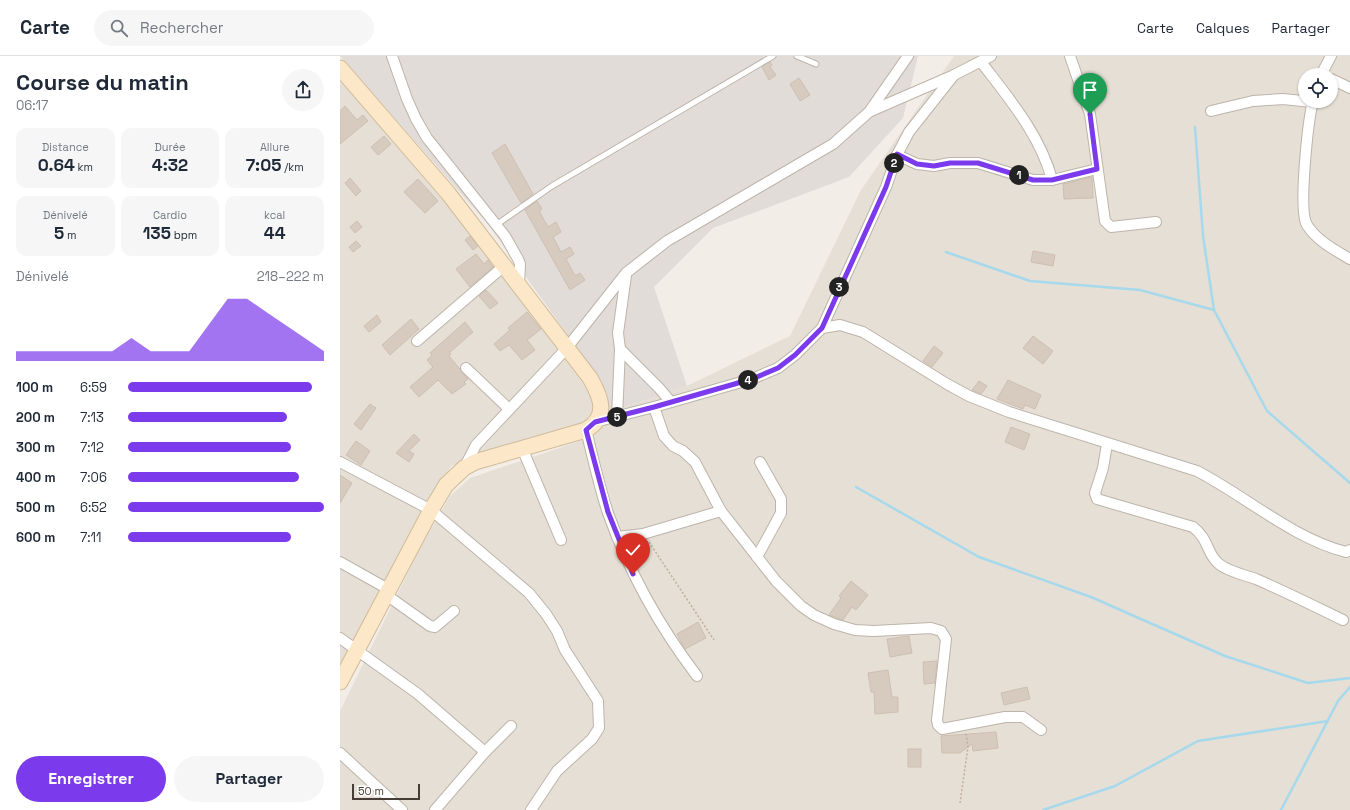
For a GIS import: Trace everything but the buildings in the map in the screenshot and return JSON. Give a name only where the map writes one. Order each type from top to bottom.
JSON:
[{"type":"street","points":[[392,56],[416,119],[448,165],[505,236],[518,259],[520,264],[519,285]]},
{"type":"street","points":[[464,468],[476,445],[566,349],[626,273],[667,241],[833,144],[869,112],[908,56]]},
{"type":"street","points":[[869,112],[954,75],[991,56]]},
{"type":"street","points":[[1070,56],[1090,114],[1105,221],[1111,227],[1156,222]]},
{"type":"street","points":[[1327,68],[1331,56]]},
{"type":"street","points":[[981,62],[1011,102],[1037,143],[1049,168],[1052,180]]},
{"type":"street","points":[[340,68],[448,193],[566,349],[590,378],[601,398],[602,406],[590,426],[608,512],[633,574],[650,607],[672,644],[697,676]]},
{"type":"street","points":[[340,682],[431,510],[446,485],[464,468],[475,462],[617,417],[752,379],[778,368],[795,355],[822,328],[886,187],[897,154],[909,132],[954,75]]},
{"type":"street","points":[[1338,82],[1350,88]]},
{"type":"street","points":[[1211,111],[1253,101],[1283,99],[1298,100]]},
{"type":"street","points":[[1312,108],[1305,162],[1304,212],[1306,224],[1317,237],[1350,259]]},
{"type":"street","points":[[897,154],[917,164],[934,166],[950,163],[978,163],[1033,180],[1052,180],[1097,169]]},
{"type":"street","points":[[417,341],[504,266]]},
{"type":"street","points":[[617,417],[620,349],[618,319],[626,273]]},
{"type":"street","points":[[822,328],[840,325],[863,332],[969,396],[1009,412],[1197,471],[1224,485],[1289,527],[1330,548],[1346,552],[1350,550]]},
{"type":"street","points":[[620,349],[671,402]]},
{"type":"street","points":[[466,368],[509,409]]},
{"type":"street","points":[[654,407],[664,436],[673,446],[683,451],[695,462],[721,510],[776,581],[801,606],[814,615],[834,624],[855,630],[874,632],[931,628],[941,631],[946,639],[938,725],[942,729],[1005,717],[1023,717],[1041,730]]},
{"type":"street","points":[[1107,444],[1103,468],[1095,493],[1098,499],[1194,527],[1204,538],[1213,558],[1220,565],[1343,620]]},
{"type":"street","points":[[522,448],[561,540]]},
{"type":"street","points":[[340,462],[431,510],[529,593],[546,614],[557,631],[565,650],[598,701],[599,728],[592,739],[558,771],[541,798],[531,810]]},
{"type":"street","points":[[757,557],[781,513],[781,499],[760,462]]},
{"type":"street","points":[[617,537],[643,534],[721,510]]},
{"type":"street","points":[[340,562],[387,592],[430,626],[435,627],[440,625],[454,610]]},
{"type":"street","points":[[340,638],[418,694],[484,752]]},
{"type":"street","points":[[436,810],[484,752],[510,726]]},
{"type":"street","points":[[340,753],[402,810]]},
{"type":"lane","points":[[496,224],[552,186],[773,56]]},
{"type":"lane","points":[[797,56],[816,64]]},
{"type":"path","points":[[643,534],[714,640]]},
{"type":"path","points":[[960,803],[968,747],[964,726]]},
{"type":"shaded area","points":[[340,56],[918,56],[903,118],[849,177],[713,228],[654,287],[687,386],[608,413],[601,381],[487,223]]},
{"type":"shaded area","points":[[954,56],[1350,56],[1350,810],[340,810],[340,711],[420,548],[450,496],[470,478],[580,441],[608,413],[687,386],[790,336],[861,190]]},
{"type":"shaded area","points":[[340,77],[452,211],[594,398],[594,409],[585,422],[526,439],[451,466],[340,667]]},
{"type":"waterway","points":[[1195,127],[1203,236],[1214,310]]},
{"type":"waterway","points":[[946,252],[1030,281],[1140,290],[1214,310],[1267,411],[1350,483]]},
{"type":"waterway","points":[[856,487],[979,557],[1091,597],[1225,656],[1308,683],[1350,678]]},
{"type":"waterway","points":[[1281,810],[1338,701],[1350,687]]},
{"type":"waterway","points":[[1043,810],[1115,786],[1198,741],[1328,721]]},
{"type":"route","points":[[633,574],[608,512],[586,430],[595,422],[752,379],[778,368],[795,355],[822,328],[837,291],[886,187],[897,154],[917,164],[934,166],[950,163],[978,163],[1008,171],[1033,180],[1052,180],[1097,169],[1090,114]]}]
